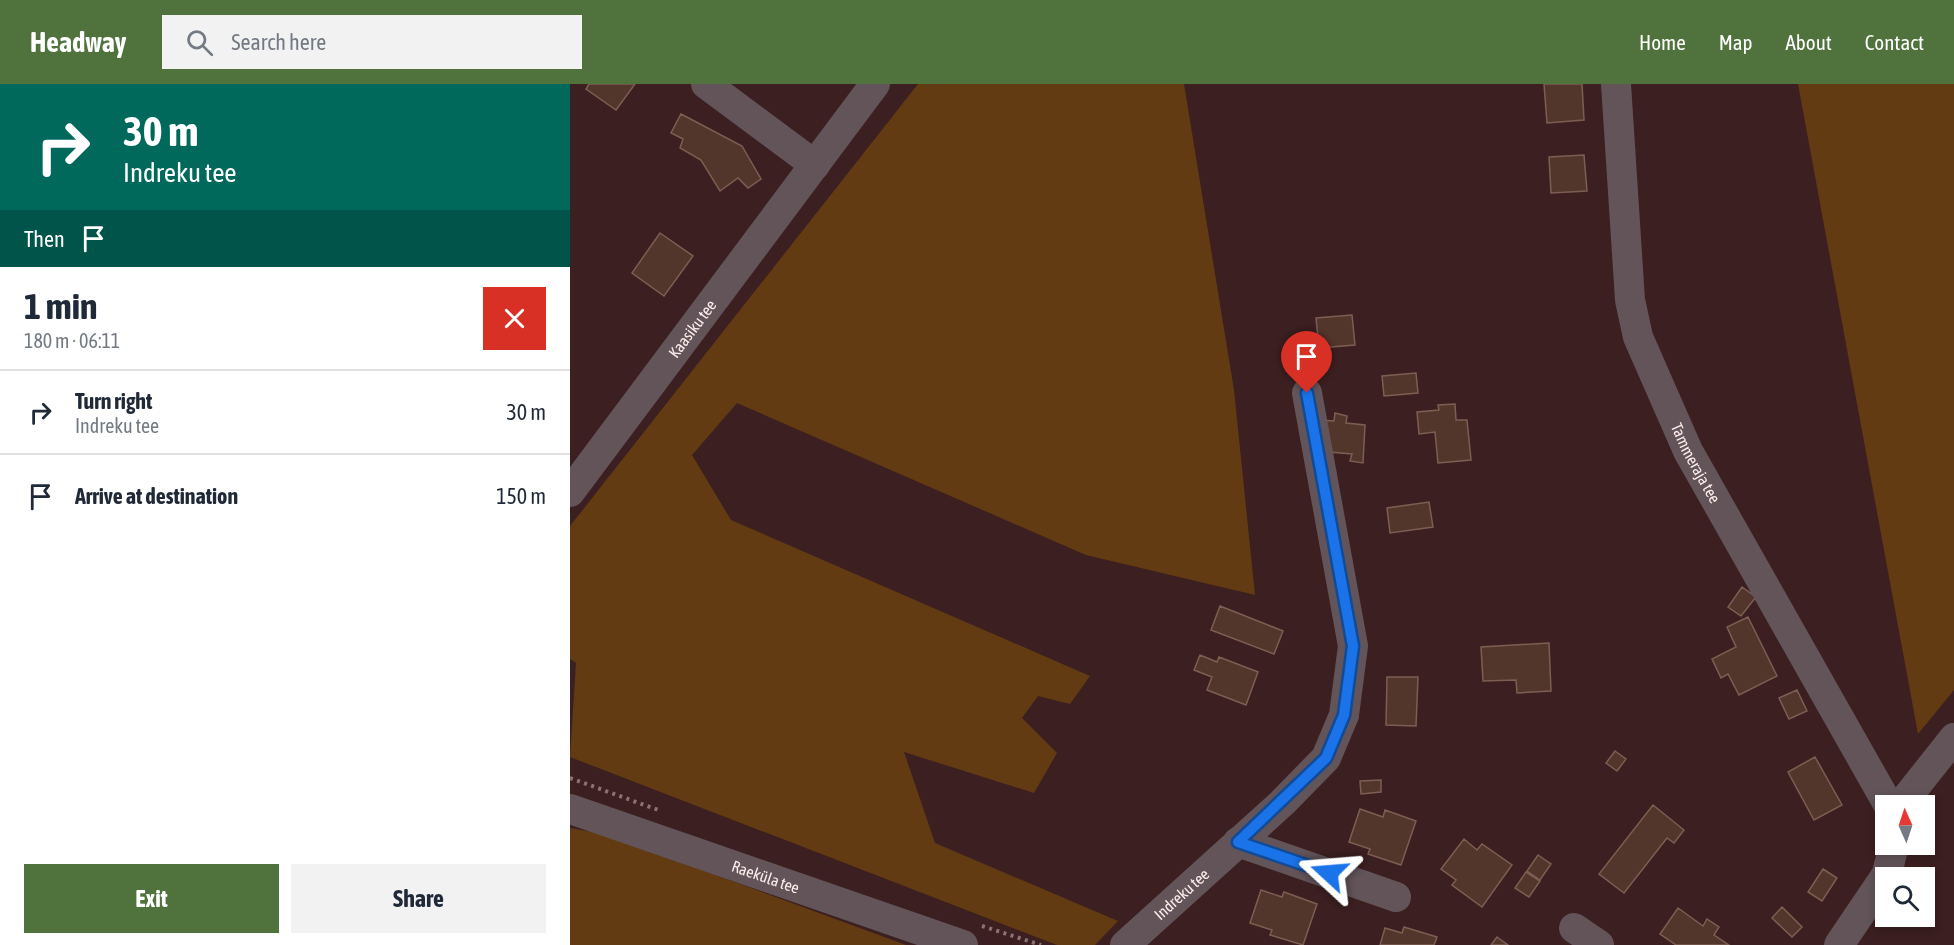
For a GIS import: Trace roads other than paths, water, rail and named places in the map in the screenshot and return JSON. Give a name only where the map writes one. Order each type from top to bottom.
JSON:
[{"type":"street","points":[[706,84],[815,165]]},
{"type":"street","name":"Kaasiku tee","points":[[570,492],[875,84]]},
{"type":"street","name":"Tammeraja tee","points":[[1616,84],[1630,300],[1638,338],[1688,451],[1883,795]]},
{"type":"street","name":"Indreku tee","points":[[1125,945],[1326,758],[1344,715],[1353,646],[1307,393]]},
{"type":"street","points":[[1909,795],[1954,738]]},
{"type":"street","name":"Raeküla tee","points":[[570,809],[963,945]]},
{"type":"street","points":[[570,825],[619,826]]},
{"type":"street","points":[[1238,842],[1396,897]]},
{"type":"street","points":[[1839,945],[1887,874],[1891,855]]},
{"type":"street","points":[[1574,927],[1599,945]]}]
